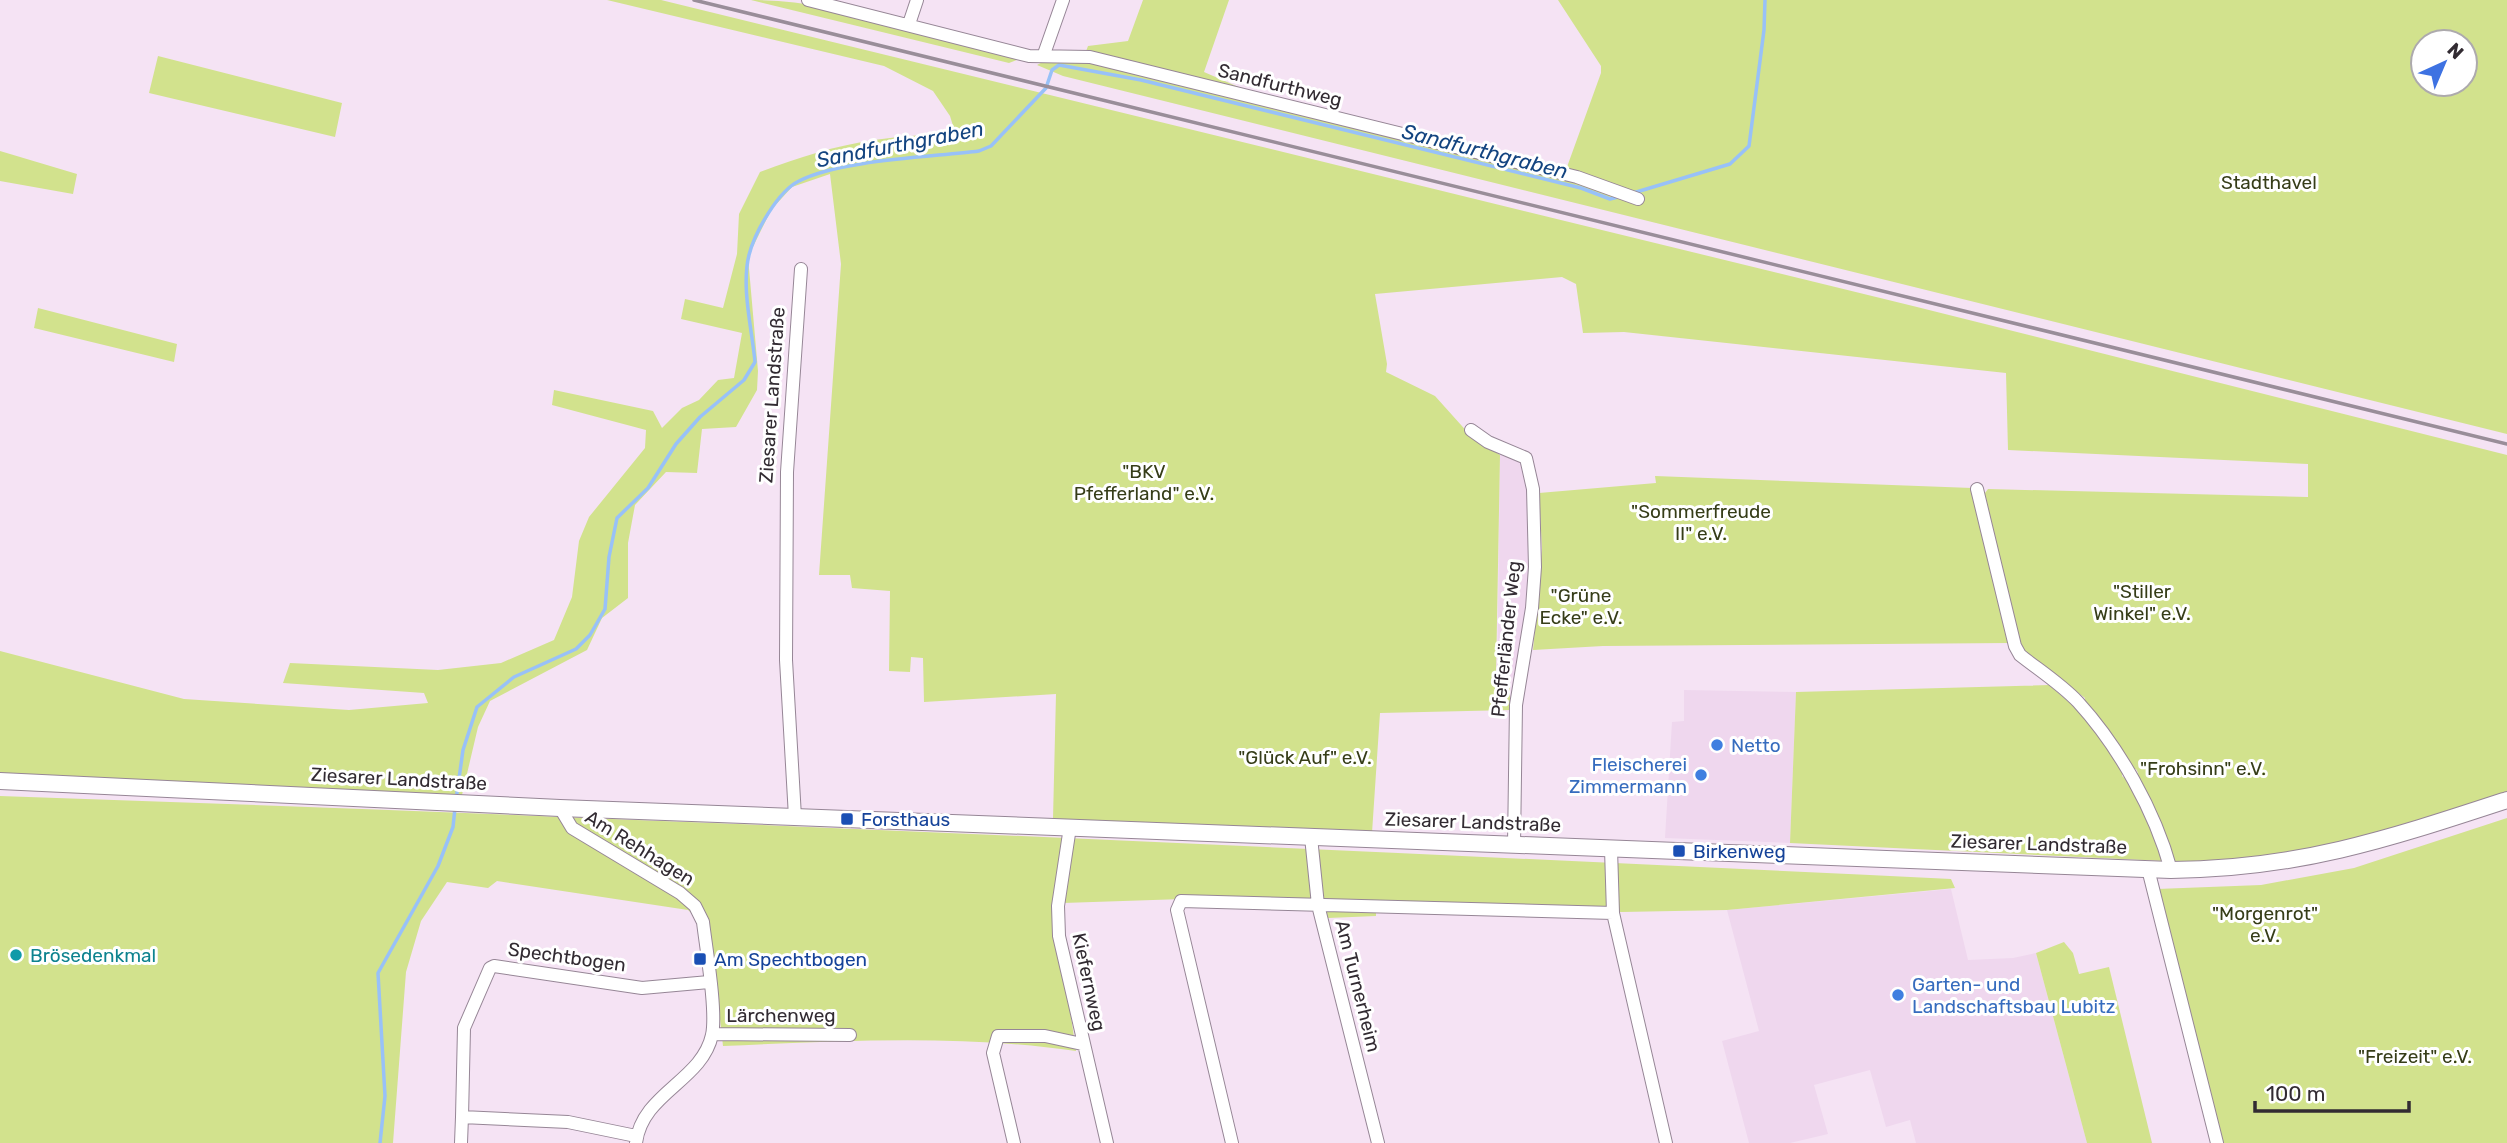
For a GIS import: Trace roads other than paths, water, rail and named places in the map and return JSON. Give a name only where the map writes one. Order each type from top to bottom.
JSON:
[{"type":"main road","name":"Ziesarer Landstraße","points":[[0,781],[560,808],[2171,870],[2255,866],[2345,851],[2507,800]]},
{"type":"street","name":"Sandfurthweg","points":[[808,0],[1029,55],[1090,57],[1577,177],[1638,199]]},
{"type":"street","points":[[909,24],[917,0]]},
{"type":"street","points":[[1044,54],[1063,0]]},
{"type":"street","name":"Ziesarer Landstraße","points":[[795,817],[786,660],[787,472],[801,269]]},
{"type":"street","name":"Pfefferländer Weg","points":[[1471,430],[1488,442],[1526,458],[1533,489],[1535,567],[1530,620],[1516,705],[1514,845]]},
{"type":"street","points":[[1977,489],[2015,646],[2020,655],[2076,700],[2088,714],[2128,772],[2157,830],[2171,870]]},
{"type":"street","name":"Am Rehhagen","points":[[560,808],[572,828],[626,863],[660,880],[695,906],[703,922],[712,1034]]},
{"type":"street","name":"Kiefernweg","points":[[1070,827],[1058,920],[1082,1044],[1107,1143]]},
{"type":"street","name":"Am Turnerheim","points":[[1311,837],[1318,905],[1378,1143]]},
{"type":"street","points":[[1611,849],[1613,913],[1666,1143]]},
{"type":"street","name":"Ziesarer Landstraße","points":[[2148,869],[2217,1143]]},
{"type":"street","points":[[1231,1143],[1177,910],[1181,901],[1613,913]]},
{"type":"street","name":"Spechtbogen","points":[[461,1143],[464,1028],[490,968],[494,966],[642,988],[709,982]]},
{"type":"street","points":[[462,1117],[568,1122],[636,1139],[651,1106],[699,1061],[712,1034]]},
{"type":"street","name":"Lärchenweg","points":[[712,1034],[850,1035]]},
{"type":"street","points":[[1014,1143],[993,1053],[998,1036],[1045,1036],[1082,1044]]},
{"type":"waterway","name":"Sandfurthgraben","points":[[1633,193],[1730,164],[1749,146],[1764,30],[1765,0]]},
{"type":"waterway","name":"Sandfurthgraben","points":[[456,800],[463,750],[477,707],[514,677],[576,649],[590,635],[605,609],[609,557],[617,518],[648,488],[676,444],[700,417],[744,380],[755,362],[746,281],[749,255],[768,213],[783,194],[799,181],[837,168],[886,160],[979,151],[991,146],[1046,88],[1052,70],[1059,65],[1141,80],[1581,188],[1610,199],[1618,197]]},
{"type":"waterway","name":"Sandfurthgraben","points":[[380,1143],[385,1096],[378,973],[438,866],[453,827],[455,808]]},
{"type":"railway","points":[[694,0],[2507,444]]},
{"type":"place","name":"Netto","points":[[1717,745]]},
{"type":"place","name":"Fleischerei Zimmermann","points":[[1701,775]]},
{"type":"place","name":"Forsthaus","points":[[847,819]]},
{"type":"place","name":"Birkenweg","points":[[1679,851]]},
{"type":"place","name":"Brösedenkmal","points":[[16,955]]},
{"type":"place","name":"Am Spechtbogen","points":[[700,959]]},
{"type":"place","name":"Garten- und Landschaftsbau Lubitz","points":[[1898,995]]},
{"type":"park label","name":"Stadthavel","points":[[2269,182]]},
{"type":"park label","name":"\"BKV Pfefferland\" e.V.","points":[[1144,482]]},
{"type":"park label","name":"\"Sommerfreude II\" e.V.","points":[[1701,522]]},
{"type":"park label","name":"\"Stiller Winkel\" e.V.","points":[[2142,602]]},
{"type":"park label","name":"\"Grüne Ecke\" e.V.","points":[[1581,606]]},
{"type":"park label","name":"\"Glück Auf\" e.V.","points":[[1305,757]]},
{"type":"park label","name":"\"Frohsinn\" e.V.","points":[[2203,768]]},
{"type":"park label","name":"\"Morgenrot\" e.V.","points":[[2265,924]]},
{"type":"park label","name":"\"Freizeit\" e.V.","points":[[2415,1056]]}]
